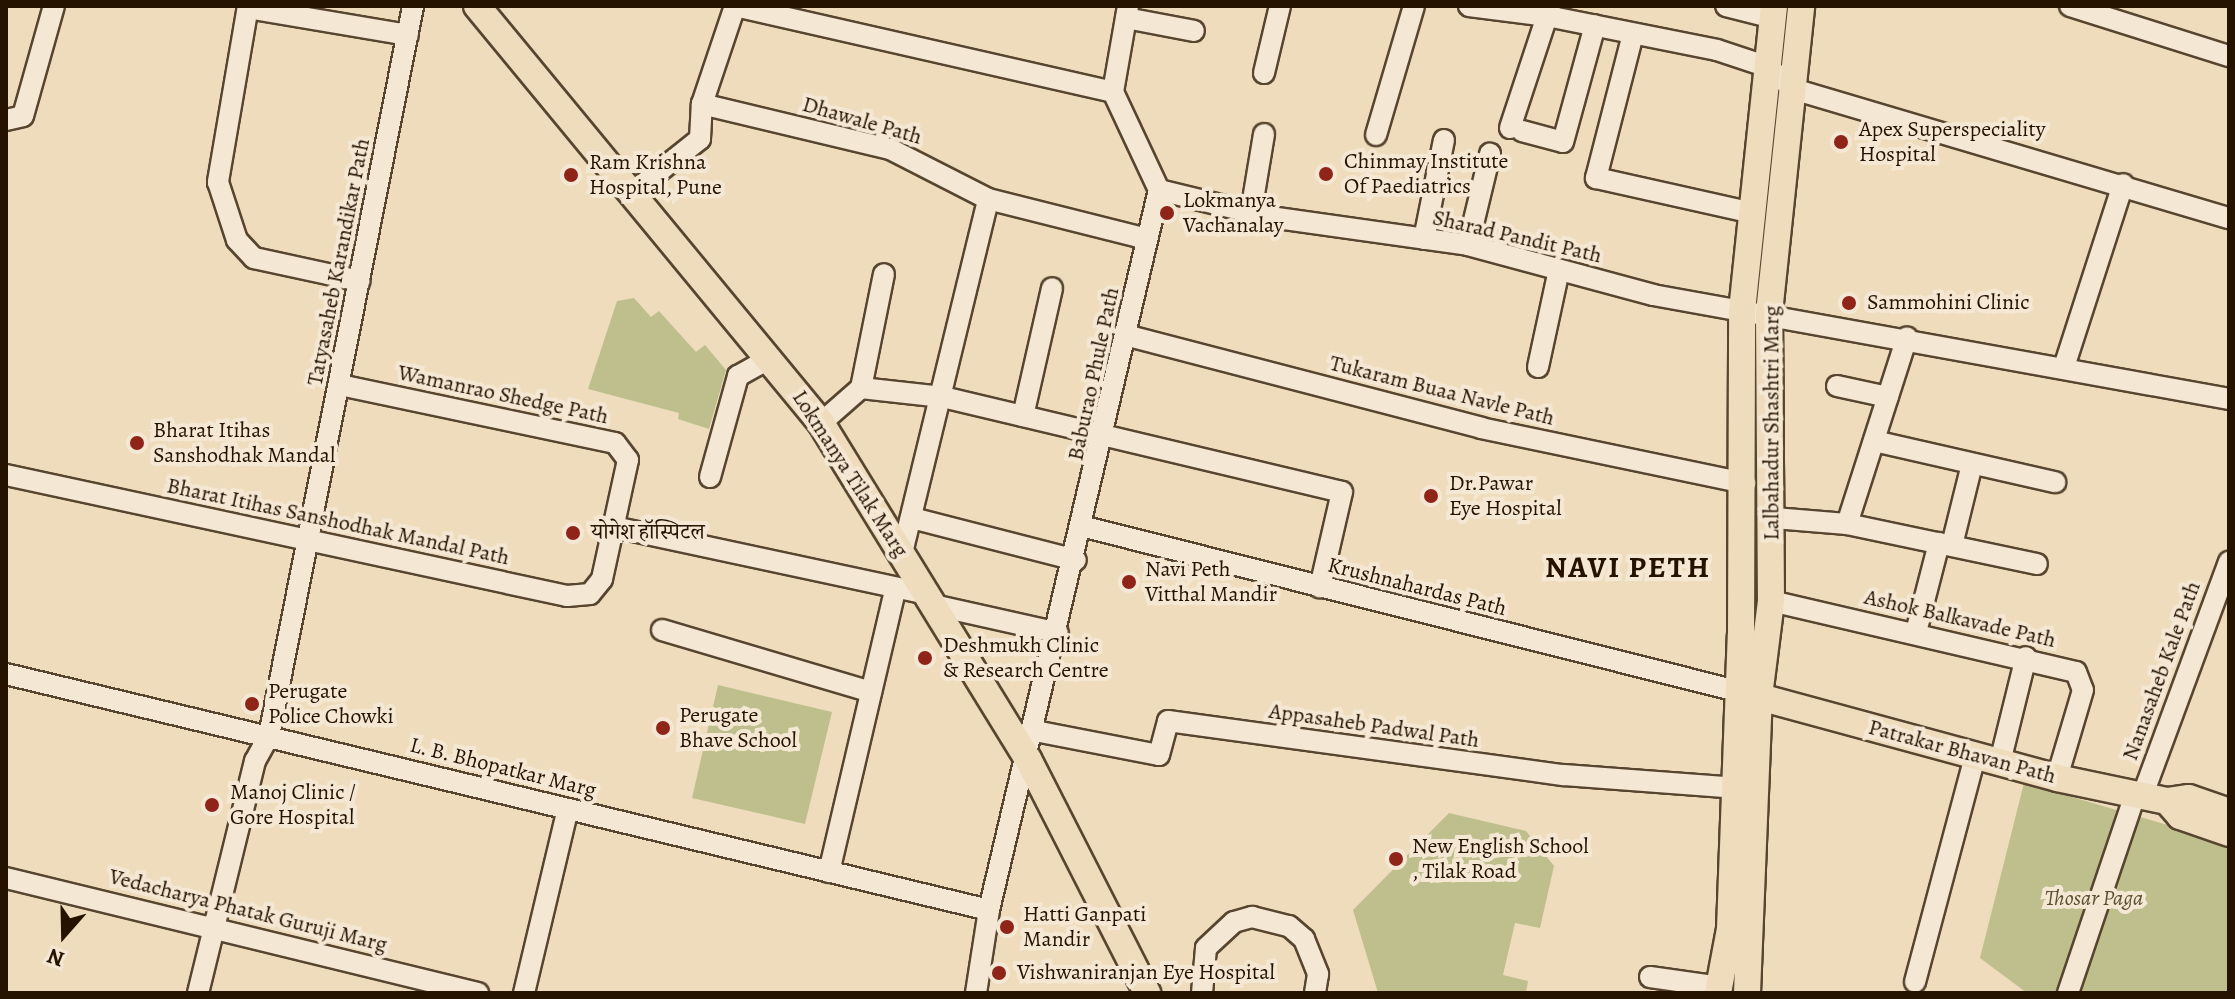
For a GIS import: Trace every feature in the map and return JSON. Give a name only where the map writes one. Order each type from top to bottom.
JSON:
[{"type":"main road","name":"Lokmanya Tilak Marg","points":[[477,6],[821,423],[1028,759],[1147,993]]},
{"type":"main road","name":"Lalbahadur Shashtri Marg","points":[[1719,990],[1735,788],[1748,694],[1771,601],[1774,518],[1769,313],[1801,6]]},
{"type":"main road","name":"Lalbahadur Shashtri Marg","points":[[1747,993],[1758,860],[1748,694],[1742,311],[1773,12]]},
{"type":"main road","name":"Patrakar Bhavan Path","points":[[1748,694],[2057,778],[2148,798]]},
{"type":"main road","points":[[2148,798],[2189,798],[2229,812]]},
{"type":"main road","points":[[2148,798],[2180,816],[2229,833]]},
{"type":"street","points":[[6,120],[23,116],[54,6]]},
{"type":"street","name":"Tatyasaheb Karandikar Path","points":[[198,993],[255,761],[269,736],[413,6]]},
{"type":"street","points":[[632,193],[700,139],[702,104],[735,6],[1113,92]]},
{"type":"street","points":[[1264,73],[1280,6]]},
{"type":"street","points":[[1376,135],[1414,6]]},
{"type":"street","points":[[1475,6],[1548,11],[1768,67],[1793,89],[2123,184],[2229,218]]},
{"type":"street","points":[[1726,6],[1773,12]]},
{"type":"street","points":[[2070,6],[2229,56]]},
{"type":"street","points":[[360,281],[254,258],[237,240],[218,182],[248,7],[408,35]]},
{"type":"street","points":[[1548,11],[1516,130],[1563,142],[1595,25]]},
{"type":"street","points":[[1159,190],[1113,92],[1127,12],[1194,31]]},
{"type":"street","points":[[1633,34],[1596,178],[1752,213]]},
{"type":"street","name":"Dhawale Path","points":[[702,104],[890,149],[988,199],[1147,239]]},
{"type":"street","points":[[1251,212],[1264,134]]},
{"type":"street","points":[[1424,239],[1444,140]]},
{"type":"street","points":[[1468,245],[1490,154]]},
{"type":"street","points":[[2065,364],[2123,184]]},
{"type":"street","name":"Sharad Pandit Path","points":[[1159,190],[1251,212],[1468,245],[1559,270],[1742,311],[2065,364],[2229,399]]},
{"type":"street","name":"Baburao Phule Path","points":[[976,993],[989,910],[1085,527],[1159,190]]},
{"type":"street","points":[[902,553],[943,397],[988,199]]},
{"type":"street","points":[[1538,367],[1559,270]]},
{"type":"street","points":[[821,423],[861,388],[884,274]]},
{"type":"street","points":[[1023,416],[1052,288]]},
{"type":"street","name":"Tukaram Buaa Navle Path","points":[[1129,336],[1481,428],[1745,483]]},
{"type":"street","points":[[1847,524],[1907,337]]},
{"type":"street","points":[[710,477],[738,376],[770,358]]},
{"type":"street","name":"Wamanrao Shedge Path","points":[[340,385],[615,443],[628,460],[614,527]]},
{"type":"street","points":[[1837,386],[1888,397]]},
{"type":"street","points":[[861,388],[943,397],[1106,433],[1342,492],[1320,587]]},
{"type":"street","points":[[1874,441],[2055,482]]},
{"type":"street","points":[[1916,632],[1970,472]]},
{"type":"street","name":"Bharat Itihas Sanshodhak Mandal Path","points":[[6,475],[306,537],[567,596],[590,594],[602,579],[614,527]]},
{"type":"street","points":[[912,518],[1076,560]]},
{"type":"street","points":[[1774,518],[1847,524],[2037,564]]},
{"type":"street","points":[[614,527],[895,590],[1058,633]]},
{"type":"street","name":"Krushnahardas Path","points":[[1085,527],[1748,694]]},
{"type":"street","name":"Nanasaheb Kale Path","points":[[2068,993],[2148,798],[2222,597],[2229,562]]},
{"type":"street","points":[[829,872],[895,590]]},
{"type":"street","name":"Ashok Balkavade Path","points":[[1771,601],[2026,657],[2082,679],[2057,778]]},
{"type":"street","points":[[662,630],[871,692]]},
{"type":"street","points":[[1915,982],[1988,759],[2026,657]]},
{"type":"street","name":"L. B. Bhopatkar Marg","points":[[6,674],[989,910]]},
{"type":"street","name":"Appasaheb Padwal Path","points":[[1035,731],[1159,755],[1168,721],[1564,775],[1735,788]]},
{"type":"street","points":[[524,993],[568,809]]},
{"type":"street","name":"Vedacharya Phatak Guruji Marg","points":[[6,878],[214,925],[478,993]]},
{"type":"street","points":[[1202,993],[1206,948],[1226,927],[1252,917],[1289,926],[1304,939],[1318,974],[1315,993]]},
{"type":"street","points":[[1650,977],[1719,990]]},
{"type":"green space","points":[[634,298],[651,317],[659,311],[696,352],[705,345],[726,370],[709,429],[678,419],[679,413],[588,389],[617,301]]},
{"type":"green space","points":[[718,685],[832,712],[805,824],[692,798]]},
{"type":"green space","name":"Thosar Paga","points":[[2024,783],[2229,843],[2229,993],[2027,993],[1980,958]]},
{"type":"green space","points":[[1449,813],[1526,831],[1554,866],[1540,928],[1515,923],[1503,975],[1528,981],[1526,993],[1378,993],[1353,910]]},
{"type":"place","name":"Apex Superspeciality Hospital","points":[[1841,142]]},
{"type":"place","name":"Chinmay Institute Of Paediatrics","points":[[1326,174]]},
{"type":"place","name":"Ram Krishna Hospital, Pune","points":[[571,175]]},
{"type":"place","name":"Lokmanya Vachanalay","points":[[1167,213]]},
{"type":"place","name":"Sammohini Clinic","points":[[1849,303]]},
{"type":"place","name":"Bharat Itihas Sanshodhak Mandal","points":[[137,443]]},
{"type":"place","name":"Dr.Pawar Eye Hospital","points":[[1431,496]]},
{"type":"place","name":"योगेश हॉस्पिटल","points":[[573,533]]},
{"type":"place","name":"Navi Peth Vitthal Mandir","points":[[1129,582]]},
{"type":"place","name":"Deshmukh Clinic & Research Centre","points":[[925,658]]},
{"type":"place","name":"Perugate Police Chowki","points":[[252,704]]},
{"type":"place","name":"Perugate Bhave School","points":[[663,728]]},
{"type":"place","name":"Manoj Clinic / Gore Hospital","points":[[212,805]]},
{"type":"place","name":"New English School , Tilak Road","points":[[1396,859]]},
{"type":"place","name":"Hatti Ganpati Mandir","points":[[1007,927]]},
{"type":"place","name":"Vishwaniranjan Eye Hospital","points":[[999,973]]},
{"type":"district","name":"NAVI PETH","points":[[1628,567]]}]
